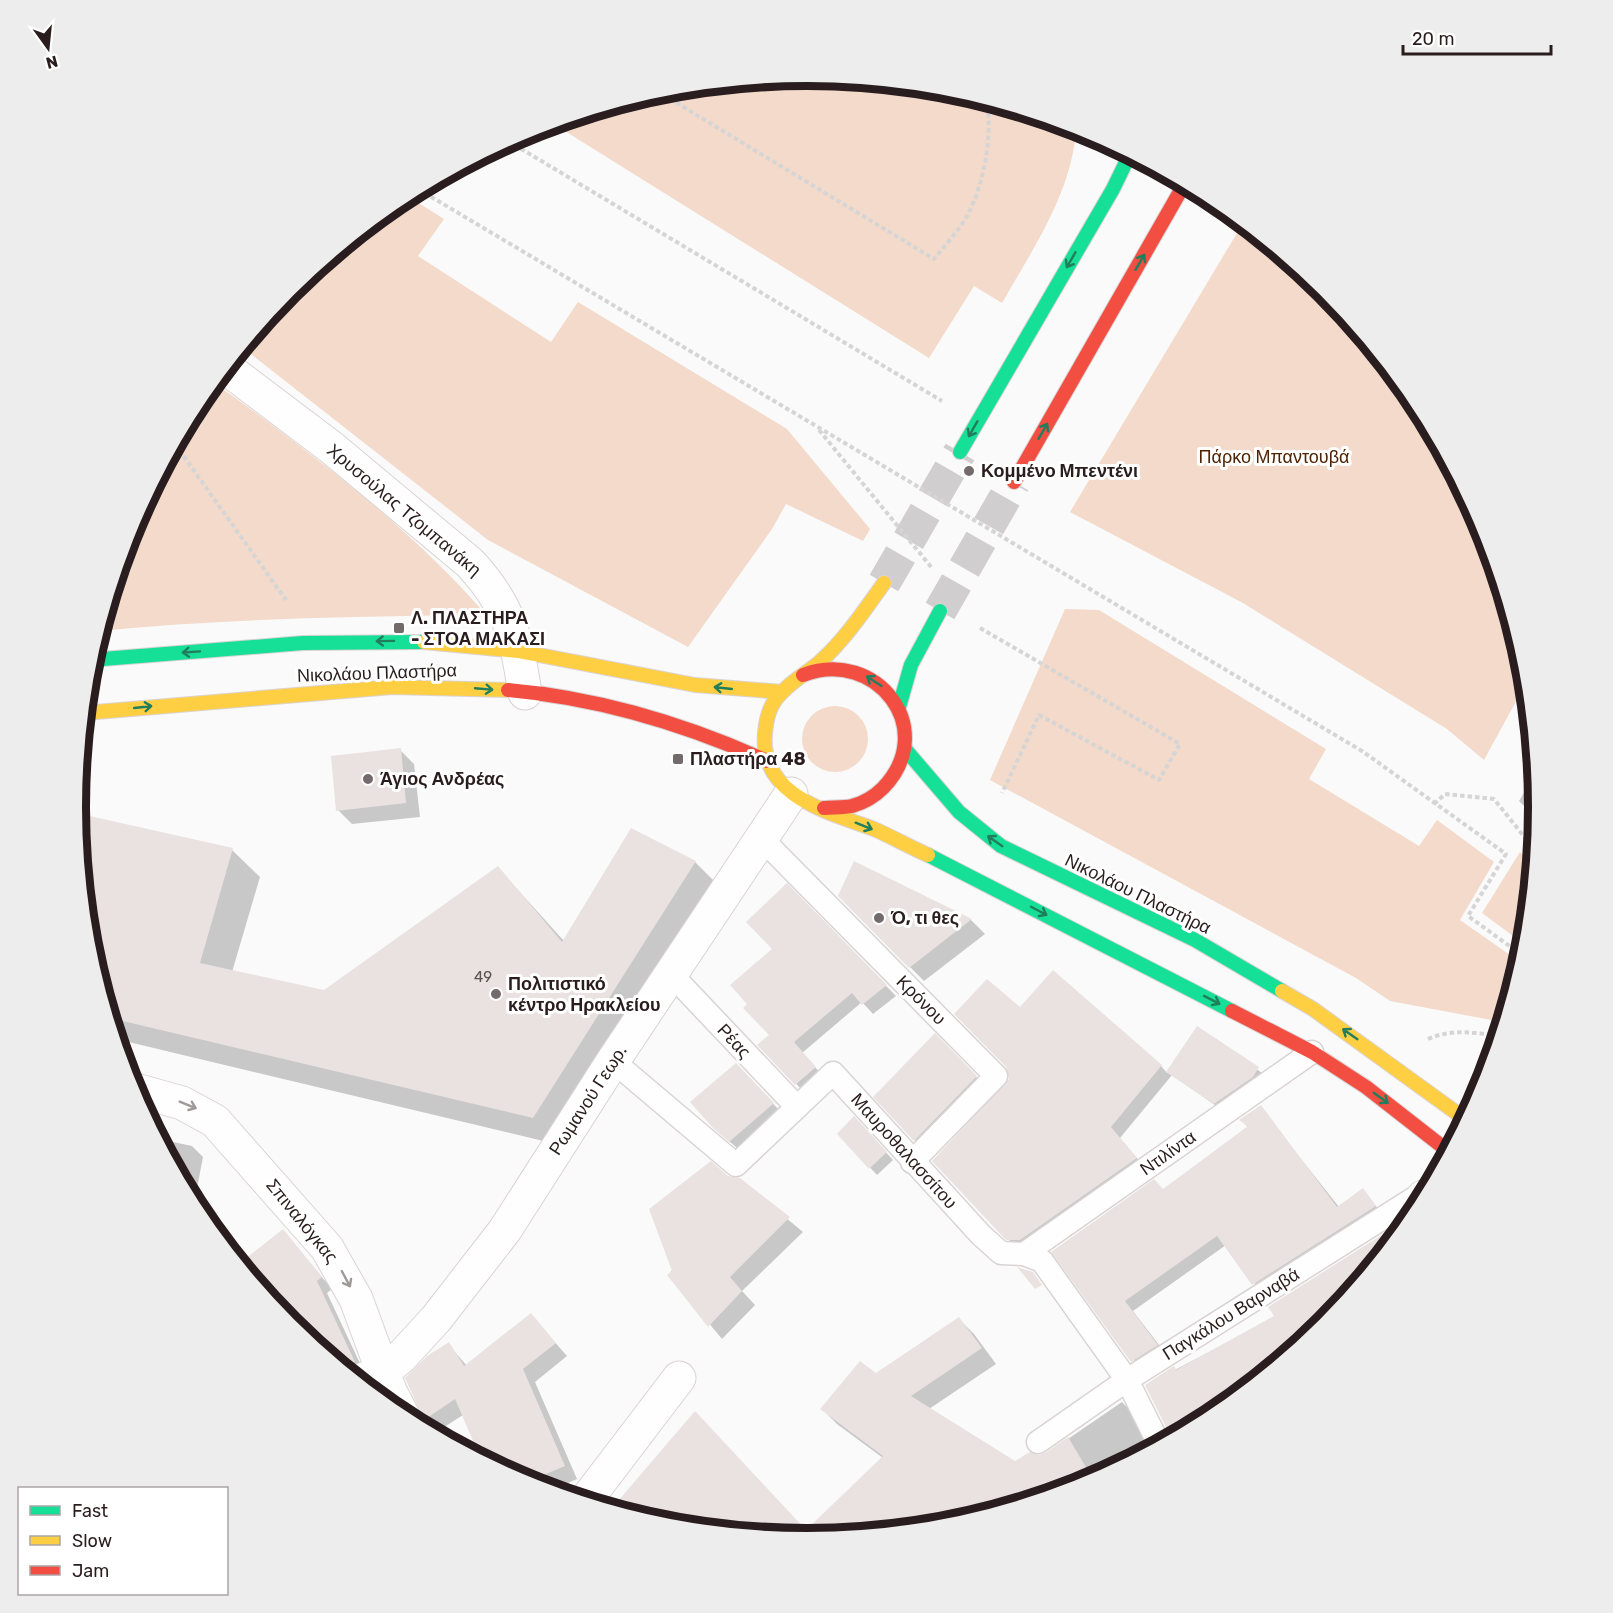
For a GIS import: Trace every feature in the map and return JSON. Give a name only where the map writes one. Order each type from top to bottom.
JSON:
[{"type":"main road","points":[[960,452],[1113,189],[1127,161]]},
{"type":"main road","points":[[1014,482],[1181,191]]},
{"type":"main road","points":[[884,583],[845,638],[819,663],[794,680],[782,692],[766,719],[764,740],[767,761],[781,785],[805,803],[878,831],[1007,894],[1312,1052],[1373,1092],[1442,1146]]},
{"type":"main road","points":[[899,708],[911,665],[940,611]]},
{"type":"main road","name":"Νικολάου Πλαστήρα","points":[[101,659],[303,643],[412,641],[518,651],[695,685],[782,692]]},
{"type":"main road","points":[[794,680],[825,669],[856,671],[881,685],[899,708],[904,721],[905,749],[898,772],[876,796],[854,807],[820,808]]},
{"type":"main road","name":"Νικολάου Πλαστήρα","points":[[92,711],[390,687],[433,686],[525,693],[610,708],[693,729],[767,761]]},
{"type":"main road","name":"Νικολάου Πλαστήρα","points":[[905,749],[937,788],[980,831],[1030,862],[1114,899],[1195,940],[1313,1009],[1458,1114]]},
{"type":"street","name":"Χρυσούλας Τζομπανάκη","points":[[231,372],[332,448],[470,562],[500,599],[509,619],[518,651],[525,693]]},
{"type":"street","name":"Ρωμανού Γεωρ.","points":[[371,1376],[401,1357],[436,1319],[505,1230],[613,1061],[791,794]]},
{"type":"street","name":"Σπιναλόγκας","points":[[145,1093],[199,1110],[227,1132],[336,1261],[356,1299],[371,1376],[381,1388]]},
{"type":"street","points":[[591,1494],[679,1378]]},
{"type":"lane","name":"Κρόνου","points":[[761,838],[996,1076],[912,1162]]},
{"type":"lane","name":"Ρέας","points":[[671,974],[796,1107]]},
{"type":"lane","name":"Ντιλίντα","points":[[1024,1254],[1312,1052]]},
{"type":"lane","name":"Μαυροθαλασσίτου","points":[[613,1061],[736,1166],[833,1073],[912,1162],[1001,1253],[1024,1254],[1042,1262],[1050,1270],[1127,1380],[1156,1437]]},
{"type":"lane","name":"Παγκάλου Βαρναβά","points":[[1038,1442],[1127,1380],[1410,1201]]},
{"type":"path","points":[[669,98],[934,259],[967,216],[978,190],[986,155],[987,109]]},
{"type":"path","points":[[517,146],[944,403]]},
{"type":"path","points":[[427,194],[1315,721],[1506,854],[1468,916],[1514,949]]},
{"type":"path","points":[[817,427],[936,574]]},
{"type":"path","points":[[180,451],[291,608]]},
{"type":"path","points":[[973,619],[980,628],[1180,744],[1159,780],[1039,715],[1004,788],[980,831]]},
{"type":"path","points":[[1434,804],[1445,794],[1494,799],[1527,840]]},
{"type":"path","points":[[1396,1067],[1429,1039],[1447,1033],[1468,1031],[1490,1035]]},
{"type":"green space","points":[[806,86],[854,87],[947,99],[993,110],[1075,137],[1067,174],[1059,197],[1038,241],[1002,303],[974,286],[929,358],[561,129],[620,110],[666,99],[759,87]]},
{"type":"green space","points":[[416,201],[444,219],[418,256],[551,342],[578,302],[787,429],[870,529],[863,541],[786,504],[772,529],[688,647],[488,540],[248,351],[264,331],[331,264],[368,234]]},
{"type":"green space","name":"Πάρκο Μπαντουβά","points":[[1239,230],[1282,264],[1349,331],[1379,368],[1431,446],[1473,531],[1489,575],[1503,620],[1519,696],[1484,760],[1447,729],[1243,603],[1070,512]]},
{"type":"green space","points":[[220,387],[353,488],[420,546],[480,608],[457,615],[233,621],[108,630],[140,531],[182,446]]},
{"type":"green space","points":[[1065,609],[1099,610],[1326,749],[1309,779],[1419,846],[1437,820],[1494,862],[1460,920],[1512,956],[1494,1021],[1390,1001],[1356,978],[990,780]]},
{"type":"green space","points":[[835,706],[848,709],[858,716],[865,726],[868,739],[865,752],[858,762],[848,769],[835,772],[822,769],[812,762],[805,752],[802,739],[805,726],[812,716],[822,709]]},
{"type":"green space","points":[[1520,852],[1526,858],[1515,938],[1482,913]]},
{"type":"building","name":"Άγιος Ανδρέας","points":[[401,748],[406,803],[336,811],[331,756]]},
{"type":"building","points":[[86,815],[233,848],[200,963],[324,990],[498,866],[562,942],[631,828],[696,861],[533,1118],[118,1020],[99,947],[87,854]]},
{"type":"building","points":[[854,861],[972,919],[909,968],[838,896]]},
{"type":"building","points":[[787,883],[887,985],[862,1005],[852,993],[794,1042],[816,1067],[795,1085],[757,1045],[769,1035],[743,1008],[747,1004],[730,985],[772,949],[746,922]]},
{"type":"building","points":[[1053,970],[1162,1065],[1111,1127],[1137,1158],[1020,1240],[1006,1240],[932,1161],[1009,1079],[1006,1067],[954,1014],[987,979],[1020,1007]]},
{"type":"building","points":[[1197,1026],[1259,1067],[1253,1077],[1214,1104],[1166,1072]]},
{"type":"building","points":[[935,1033],[977,1076],[914,1141],[873,1097]]},
{"type":"building","points":[[736,1063],[774,1103],[729,1142],[690,1102]]},
{"type":"building","points":[[1261,1105],[1337,1207],[1363,1188],[1376,1206],[1252,1285],[1217,1236],[1125,1301],[1158,1345],[1131,1362],[1051,1252],[1154,1179],[1163,1189],[1248,1126],[1239,1120]]},
{"type":"building","points":[[854,1116],[887,1152],[869,1169],[837,1134]]},
{"type":"building","points":[[711,1161],[728,1176],[740,1178],[790,1217],[730,1277],[742,1291],[708,1327],[667,1275],[672,1271],[649,1209]]},
{"type":"building","points":[[283,1229],[322,1277],[317,1281],[355,1362],[351,1365],[331,1349],[264,1282],[245,1259]]},
{"type":"building","points":[[1390,1230],[1349,1282],[1282,1349],[1245,1379],[1168,1431],[1145,1385],[1174,1366],[1176,1370],[1274,1316],[1268,1307]]},
{"type":"building","points":[[1017,1267],[1033,1272],[1042,1285],[1035,1289]]},
{"type":"building","points":[[531,1313],[556,1343],[523,1369],[565,1466],[540,1476],[475,1446],[455,1399],[426,1419],[422,1416],[405,1378],[427,1356],[449,1342],[464,1366]]},
{"type":"building","points":[[959,1317],[982,1348],[911,1396],[1015,1461],[1030,1452],[1039,1455],[1045,1453],[1068,1437],[1088,1470],[993,1503],[947,1514],[854,1526],[808,1528],[883,1456],[820,1409],[860,1361],[876,1373]]},
{"type":"building","points":[[695,1411],[804,1528],[712,1521],[666,1514],[617,1502]]},
{"type":"tunnel","points":[[884,583],[960,452]]},
{"type":"tunnel","points":[[940,611],[1014,482]]},
{"type":"traffic: fast","points":[[960,452],[1113,189],[1127,161]]},
{"type":"traffic: fast","points":[[899,707],[911,665],[940,611]]},
{"type":"traffic: fast","points":[[101,659],[303,643],[424,642]]},
{"type":"traffic: fast","points":[[905,749],[959,812],[1001,846],[1195,940],[1282,991]]},
{"type":"traffic: fast","points":[[928,855],[1232,1011]]},
{"type":"traffic: slow","points":[[884,583],[839,643],[821,661],[786,688],[773,703],[766,724],[766,755],[773,772],[785,787],[800,798],[818,808],[874,829],[928,855]]},
{"type":"traffic: slow","points":[[424,642],[518,651],[695,685],[782,692]]},
{"type":"traffic: slow","points":[[92,712],[392,687],[508,690]]},
{"type":"traffic: slow","points":[[1282,991],[1313,1009],[1458,1114]]},
{"type":"traffic: jam","points":[[1014,482],[1181,191]]},
{"type":"traffic: jam","points":[[803,675],[830,669],[854,673],[875,683],[892,699],[902,719],[905,742],[899,765],[883,788],[856,805],[824,808]]},
{"type":"traffic: jam","points":[[508,690],[575,699],[641,715],[705,735],[767,761]]},
{"type":"traffic: jam","points":[[1232,1011],[1312,1052],[1366,1087],[1442,1146]]},
{"type":"place","name":"Κομμένο Μπεντένι","points":[[969,471]]},
{"type":"place","name":"Λ. ΠΛΑΣΤΗΡΑ - ΣΤΟΑ ΜΑΚΑΣΙ","points":[[399,628]]},
{"type":"place","name":"Πλαστήρα 48","points":[[678,759]]},
{"type":"place","name":"Άγιος Ανδρέας","points":[[368,779]]},
{"type":"place","name":"Ό, τι θες","points":[[879,918]]},
{"type":"place","name":"Πολιτιστικό κέντρο Ηρακλείου","points":[[496,994]]}]
